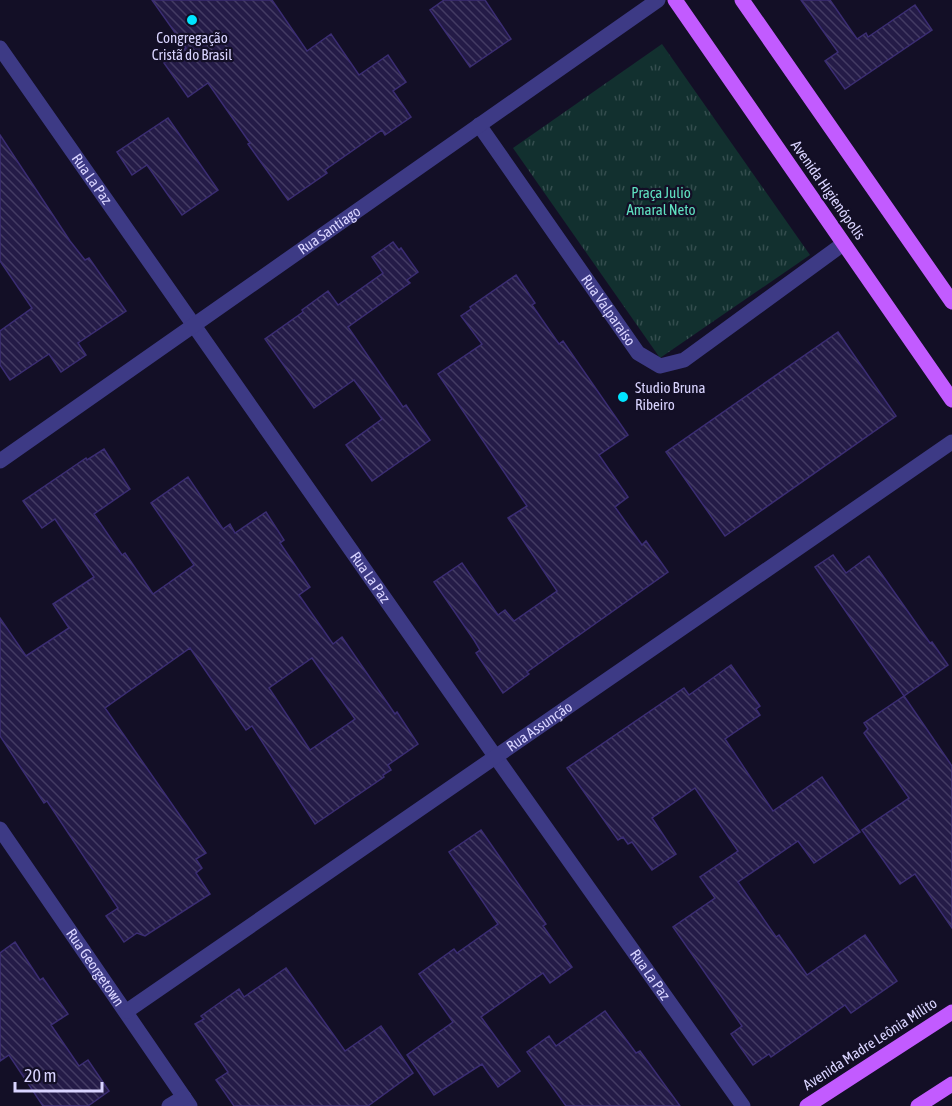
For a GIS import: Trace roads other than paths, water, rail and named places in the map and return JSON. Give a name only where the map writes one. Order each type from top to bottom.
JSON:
[{"type":"main road","name":"Avenida Higienópolis","points":[[675,0],[952,400]]},
{"type":"main road","points":[[742,0],[952,302]]},
{"type":"main road","name":"Avenida Madre Leônia Milito","points":[[807,1106],[952,1012]]},
{"type":"main road","points":[[918,1106],[952,1084]]},
{"type":"street","name":"Rua Santiago","points":[[0,460],[658,0]]},
{"type":"street","name":"Rua La Paz","points":[[0,48],[495,756],[743,1106]]},
{"type":"street","name":"Rua Valparaíso","points":[[479,125],[638,353],[660,366],[684,360],[843,243]]},
{"type":"street","name":"Rua Assunção","points":[[127,1011],[952,442]]},
{"type":"street","name":"Rua Georgetown","points":[[0,829],[187,1101]]},
{"type":"street","points":[[169,1106],[187,1101]]},
{"type":"place","name":"Congregação Cristã do Brasil","points":[[192,20]]},
{"type":"place","name":"Studio Bruna Ribeiro","points":[[623,397]]},
{"type":"park label","name":"Praça Julio Amaral Neto","points":[[661,202]]}]
